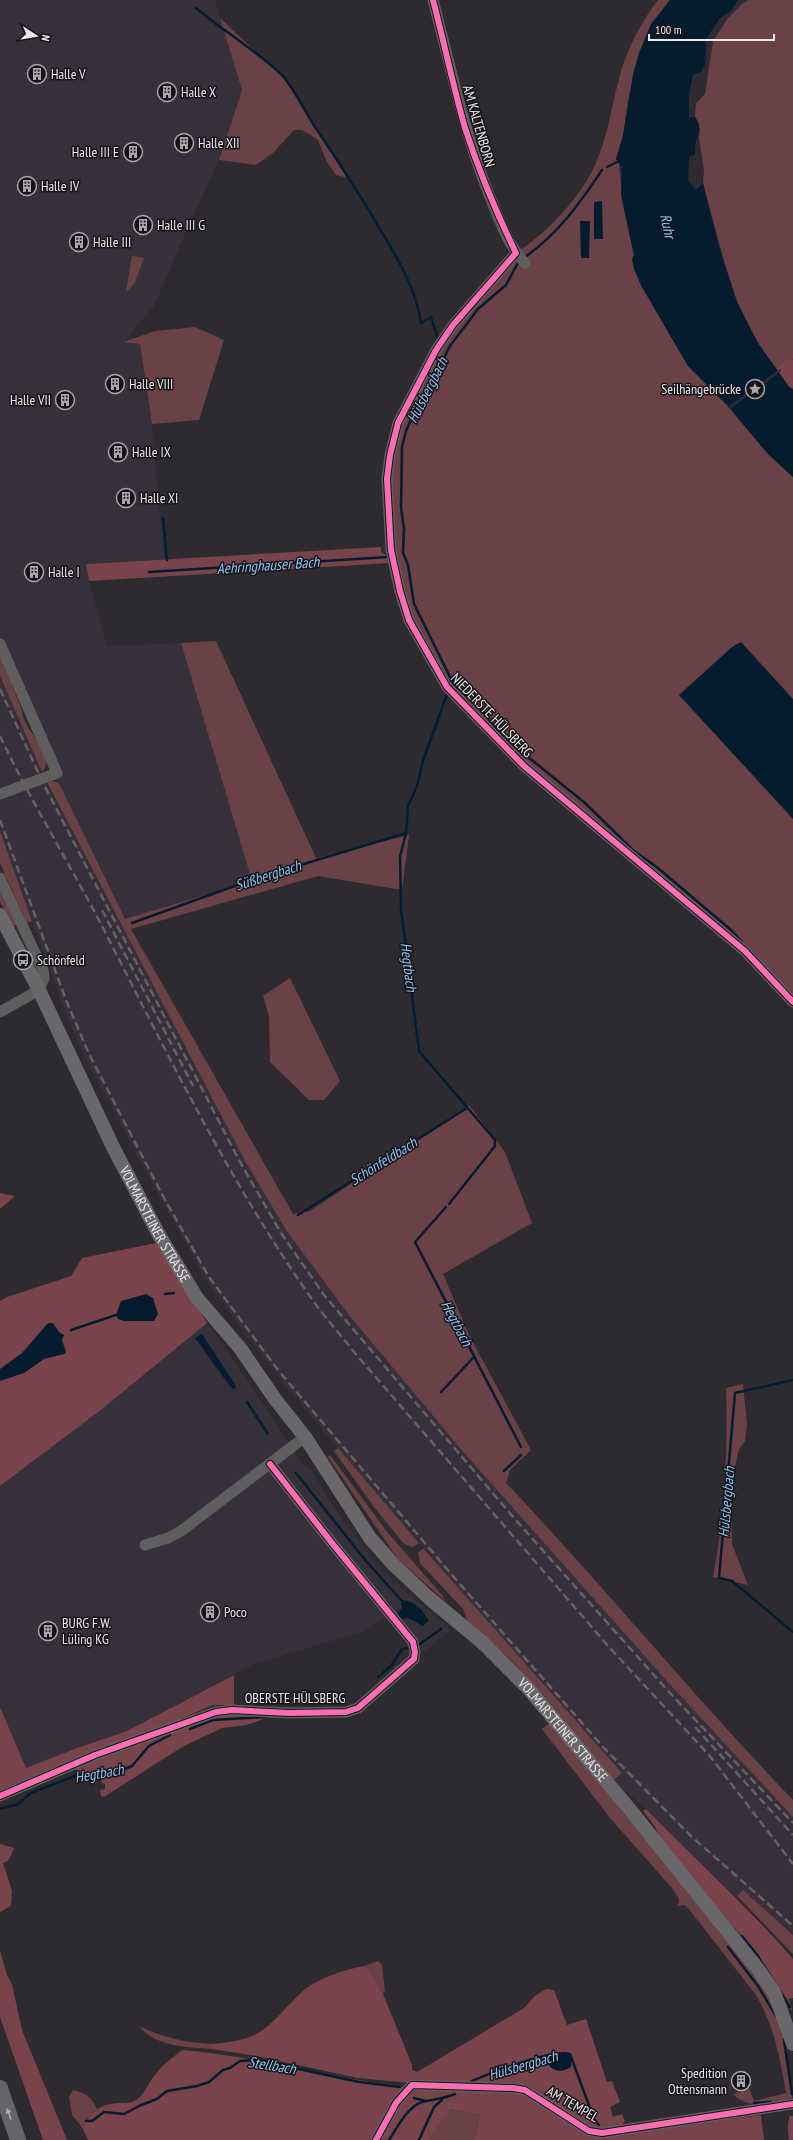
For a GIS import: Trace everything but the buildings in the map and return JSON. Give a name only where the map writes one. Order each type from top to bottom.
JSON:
[{"type":"highway","points":[[0,2088],[18,2140]]},
{"type":"main road","name":"VOLMARSTEINER STRASSE","points":[[0,915],[39,990],[113,1147],[159,1235],[197,1298],[240,1348],[275,1399],[305,1437],[370,1538],[394,1565],[429,1598],[483,1643],[528,1688],[627,1806],[758,1968],[774,1992],[793,2044]]},
{"type":"street","name":"AM KALTENBORN","points":[[434,0],[470,140],[495,210],[516,253],[525,263]]},
{"type":"street","name":"NIEDERSTE HÜLSBERG","points":[[516,253],[453,325],[436,350],[398,423],[388,470],[388,509],[393,561],[409,620],[447,687],[514,756],[745,951],[793,1002]]},
{"type":"street","points":[[0,644],[57,772],[0,794]]},
{"type":"street","points":[[0,878],[43,970],[44,978],[39,990],[0,1012]]},
{"type":"street","points":[[145,1545],[168,1538],[181,1531],[305,1437]]},
{"type":"street","name":"OBERSTE HÜLSBERG","points":[[0,1796],[95,1755],[216,1712],[232,1710],[289,1713],[339,1712],[358,1708],[414,1659],[414,1647],[270,1464]]},
{"type":"street","name":"AM TEMPEL","points":[[376,2140],[396,2103],[412,2085],[513,2088],[525,2090],[590,2131],[602,2133],[793,2104]]},
{"type":"shaded area","points":[[0,0],[215,0],[242,90],[219,160],[154,306],[123,342],[140,344],[152,425],[164,559],[86,564],[89,581],[107,646],[181,643],[252,881],[125,920],[59,783],[0,648]]},
{"type":"shaded area","points":[[658,0],[670,0],[664,8],[629,95],[623,136],[616,159],[619,164],[623,205],[634,255],[634,269],[642,287],[688,366],[727,405],[768,454],[793,477],[793,996],[569,801],[453,693],[409,620],[387,509],[398,423],[436,350],[511,257],[518,263],[520,261],[516,253],[553,223],[576,197],[585,183],[599,155],[607,130],[619,77],[628,52],[641,25]]},
{"type":"shaded area","points":[[749,0],[793,0],[793,360],[788,358],[776,368],[766,355],[749,327],[730,282],[703,183],[704,171],[699,138],[700,129],[695,117],[696,103],[705,94],[713,41],[728,18],[742,4]]},
{"type":"shaded area","points":[[220,18],[284,79],[349,178],[336,175],[327,162],[318,140],[302,130],[294,130],[274,152],[256,165],[219,160],[242,90]]},
{"type":"shaded area","points":[[132,256],[144,258],[135,283],[126,292]]},
{"type":"shaded area","points":[[195,327],[224,340],[199,420],[152,424],[140,344],[123,342],[155,331]]},
{"type":"shaded area","points":[[788,358],[793,360],[793,389],[789,387],[776,368]]},
{"type":"shaded area","points":[[381,547],[381,552],[388,556],[390,563],[89,581],[86,564]]},
{"type":"shaded area","points":[[216,641],[316,858],[409,835],[402,890],[318,876],[131,929],[293,1214],[310,1211],[469,1105],[505,1152],[532,1223],[443,1274],[469,1335],[531,1450],[510,1470],[506,1483],[720,1722],[793,1800],[793,1817],[674,1689],[465,1454],[348,1314],[286,1230],[244,1159],[47,782],[53,781],[59,783],[125,919],[252,881],[181,643]]},
{"type":"shaded area","points":[[0,655],[22,710],[23,718],[43,750],[46,758],[46,765],[42,772],[0,676]]},
{"type":"shaded area","points":[[0,676],[42,772],[0,788]]},
{"type":"shaded area","points":[[47,782],[244,1159],[286,1230],[348,1314],[465,1454],[674,1689],[793,1817],[793,1935],[742,1890],[737,1896],[719,1884],[646,1809],[614,1780],[622,1773],[528,1668],[338,1448],[275,1373],[206,1280],[84,1056],[68,1019],[0,831],[0,799]]},
{"type":"shaded area","points":[[0,831],[32,921],[27,923],[0,863]]},
{"type":"shaded area","points":[[0,890],[16,924],[13,927],[0,902]]},
{"type":"shaded area","points":[[290,978],[340,1081],[324,1100],[309,1100],[270,1062],[269,1016],[263,996]]},
{"type":"shaded area","points":[[0,1193],[15,1196],[0,1209]]},
{"type":"shaded area","points":[[156,1243],[207,1323],[102,1409],[0,1486],[0,1301],[7,1297],[71,1276],[82,1258]]},
{"type":"shaded area","points":[[207,1323],[229,1353],[300,1461],[312,1471],[340,1516],[373,1559],[391,1579],[449,1628],[448,1632],[425,1651],[422,1651],[419,1641],[393,1611],[365,1631],[254,1664],[127,1731],[77,1748],[26,1769],[0,1707],[0,1486],[102,1409]]},
{"type":"shaded area","points":[[743,1384],[747,1425],[745,1441],[739,1449],[735,1467],[731,1471],[730,1487],[732,1544],[748,1585],[713,1577],[725,1482],[726,1388]]},
{"type":"shaded area","points":[[338,1448],[419,1543],[413,1547],[404,1544],[374,1507],[334,1451]]},
{"type":"shaded area","points":[[330,1455],[388,1533],[442,1595],[445,1601],[398,1559],[328,1457]]},
{"type":"shaded area","points":[[423,1548],[622,1773],[614,1780],[541,1692],[507,1656],[468,1623],[463,1609],[420,1563],[418,1553]]},
{"type":"shaded area","points":[[234,1675],[234,1705],[213,1705],[159,1728],[85,1754],[0,1790],[0,1707],[26,1768],[77,1748],[127,1731]]},
{"type":"shaded area","points":[[219,1714],[265,1715],[266,1718],[247,1725],[222,1728],[182,1747],[104,1797],[101,1796],[100,1790],[105,1789],[105,1784],[102,1783],[101,1779],[80,1779],[75,1768]]},
{"type":"shaded area","points":[[550,1723],[749,1966],[770,1997],[783,2036],[791,2079],[792,2099],[753,2104],[739,2099],[733,2094],[749,2088],[754,2101],[786,2093],[776,2042],[762,2007],[756,1995],[688,1908],[685,1905],[678,1906],[679,1899],[672,1888],[610,1818],[542,1729]]},
{"type":"shaded area","points":[[646,1809],[739,1901],[793,1959],[793,1998],[788,1999],[758,1954],[723,1915],[659,1835],[656,1828],[643,1811]]},
{"type":"shaded area","points":[[0,1844],[14,1848],[9,1860],[3,1863],[12,1891],[11,1906],[0,1912]]},
{"type":"shaded area","points":[[743,1890],[793,1935],[793,1954],[737,1896]]},
{"type":"shaded area","points":[[741,1934],[779,1984],[791,2004],[792,2010],[788,2007],[740,1937]]},
{"type":"shaded area","points":[[0,1951],[7,1975],[12,1984],[22,2030],[67,2140],[43,2140],[0,2017]]},
{"type":"shaded area","points":[[378,1961],[382,1965],[385,1991],[383,1994],[368,1968],[364,1966]]},
{"type":"shaded area","points":[[364,1966],[368,1968],[383,1994],[412,2065],[412,2070],[417,2072],[524,2008],[535,1996],[546,1989],[554,1990],[567,2025],[586,2019],[607,2082],[612,2081],[620,2102],[610,2107],[613,2117],[622,2114],[625,2121],[619,2128],[597,2130],[539,2095],[358,2078],[256,2056],[212,2049],[212,2044],[244,2039],[264,2029],[302,1992],[315,1983],[340,1972]]},
{"type":"shaded area","points":[[139,2026],[157,2034],[174,2039],[212,2044],[212,2049],[172,2045],[154,2038]]},
{"type":"shaded area","points":[[182,2050],[238,2057],[347,2078],[401,2086],[404,2088],[374,2140],[88,2140],[82,2127],[92,2113],[106,2105],[131,2102],[138,2099],[152,2078],[167,2062]]},
{"type":"shaded area","points":[[73,2090],[88,2096],[93,2101],[97,2109],[86,2119],[82,2127],[72,2115],[69,2097]]},
{"type":"shaded area","points":[[414,2090],[523,2092],[584,2129],[648,2129],[761,2115],[764,2140],[474,2140],[480,2115],[450,2109],[429,2140],[377,2140],[388,2119]]},
{"type":"shaded area","points":[[449,2109],[480,2115],[474,2140],[429,2140]]},
{"type":"shaded area","points":[[790,2116],[793,2116],[793,2140],[789,2140],[788,2125]]},
{"type":"water","name":"Ruhr","points":[[670,0],[738,0],[731,11],[720,18],[706,39],[705,65],[701,72],[693,75],[689,94],[689,118],[695,117],[699,123],[699,130],[695,145],[695,154],[689,157],[688,181],[696,190],[703,183],[717,240],[737,302],[758,343],[789,387],[793,389],[793,477],[768,454],[727,405],[688,366],[642,287],[634,269],[632,259],[634,255],[621,195],[622,167],[616,159],[623,136],[633,74],[639,53],[651,24]]},
{"type":"water","points":[[602,201],[603,239],[594,239],[594,202]]},
{"type":"water","points":[[580,221],[590,221],[589,258],[581,258]]},
{"type":"water","points":[[741,642],[793,699],[793,819],[679,695],[732,647]]},
{"type":"water","points":[[146,1294],[153,1298],[158,1314],[154,1321],[124,1321],[118,1319],[116,1315],[121,1301]]},
{"type":"water","points":[[48,1323],[53,1323],[59,1332],[64,1335],[62,1340],[66,1352],[64,1354],[44,1359],[24,1373],[0,1381],[0,1369],[22,1353]]},
{"type":"water","points":[[202,1334],[235,1384],[236,1388],[232,1389],[195,1338]]},
{"type":"water","points":[[401,1600],[406,1600],[418,1606],[429,1621],[423,1626],[408,1618],[402,1620],[398,1613],[402,1608]]},
{"type":"water","points":[[566,2053],[572,2057],[571,2067],[558,2071],[549,2066],[547,2059],[551,2055]]},
{"type":"pier","points":[[780,369],[781,371],[730,409],[728,407]]},
{"type":"waterway","points":[[196,8],[261,57],[286,79],[313,124],[356,189],[393,252],[411,286],[419,310],[421,323],[431,317],[438,339]]},
{"type":"waterway","name":"Hülsbergbach","points":[[607,167],[619,161]]},
{"type":"waterway","name":"Hülsbergbach","points":[[525,257],[548,238],[568,217],[602,170]]},
{"type":"waterway","name":"Hülsbergbach","points":[[519,261],[506,285],[478,309],[450,346],[431,383],[420,400],[406,431],[402,447],[401,508],[404,529],[403,553],[408,565],[414,604],[453,683],[484,713],[502,736],[585,803],[634,851],[658,868],[731,930],[742,942]]},
{"type":"waterway","points":[[163,518],[167,560]]},
{"type":"waterway","name":"Aehringhauser Bach","points":[[149,572],[388,557]]},
{"type":"waterway","name":"Hegtbach","points":[[447,694],[423,761],[417,786],[408,806],[406,833],[400,857],[401,909],[419,1051],[495,1140],[495,1146],[449,1204]]},
{"type":"waterway","name":"Süßbergbach","points":[[132,923],[254,879],[406,833]]},
{"type":"waterway","name":"Schönfeldbach","points":[[298,1215],[467,1108]]},
{"type":"waterway","name":"Hegtbach","points":[[446,1207],[415,1242],[521,1447]]},
{"type":"waterway","name":"Schönfeldbach","points":[[165,1294],[174,1293]]},
{"type":"waterway","name":"Schönfeldbach","points":[[71,1330],[116,1315]]},
{"type":"waterway","points":[[441,1392],[474,1357]]},
{"type":"waterway","name":"Hülsbergbach","points":[[793,1380],[735,1393],[719,1578],[732,1581],[793,1632]]},
{"type":"waterway","points":[[247,1402],[268,1434]]},
{"type":"waterway","name":"Hegtbach","points":[[504,1471],[521,1455]]},
{"type":"waterway","points":[[296,1473],[366,1561],[401,1600]]},
{"type":"waterway","name":"Hegtbach","points":[[417,1646],[441,1629]]},
{"type":"waterway","name":"Hegtbach","points":[[378,1677],[391,1666],[402,1649],[410,1648]]},
{"type":"waterway","name":"Hegtbach","points":[[190,1729],[213,1720],[266,1717]]},
{"type":"waterway","name":"Hegtbach","points":[[0,1809],[18,1804],[31,1793],[77,1775],[117,1772],[132,1766],[149,1746],[170,1735]]},
{"type":"waterway","points":[[742,1936],[757,1955],[790,2007]]},
{"type":"waterway","name":"Hülsbergbach","points":[[728,1947],[758,1986],[776,2016]]},
{"type":"waterway","name":"Hülsbergbach","points":[[784,2040],[792,2094]]},
{"type":"waterway","name":"Hülsbergbach","points":[[472,2081],[536,2058],[561,2053],[570,2054],[594,2119],[599,2125]]},
{"type":"waterway","name":"Stellbach","points":[[86,2121],[92,2121],[104,2112],[124,2114],[157,2099],[167,2091],[197,2086],[209,2082],[223,2070],[230,2068],[240,2061],[257,2060],[359,2082],[400,2087]]},
{"type":"waterway","name":"Hülsbergbach","points":[[389,2140],[403,2118],[412,2108],[422,2102],[455,2094]]},
{"type":"waterway","name":"Hülsbergbach","points":[[414,2098],[426,2101]]},
{"type":"waterway","points":[[419,2140],[434,2107],[442,2100]]},
{"type":"waterway","name":"Hülsbergbach","points":[[754,2103],[771,2102]]},
{"type":"railway","points":[[0,689],[43,783],[240,1162],[281,1233],[324,1295],[514,1518],[669,1692],[793,1823]]},
{"type":"railway","points":[[0,736],[12,761],[103,928],[176,1071],[228,1166],[284,1258],[323,1315],[609,1647],[709,1755],[793,1864]]},
{"type":"railway","points":[[0,820],[66,1000],[89,1054],[164,1198],[209,1277],[278,1370],[452,1575],[604,1748],[691,1836],[793,1926]]},
{"type":"railway","points":[[102,910],[193,1086]]},
{"type":"railway","points":[[695,1727],[793,1835]]},
{"type":"cycle path","points":[[433,0],[465,128],[488,191],[516,253],[453,325],[436,350],[398,423],[390,455],[387,479],[391,550],[400,591],[409,620],[447,687],[524,766],[745,951],[793,1002]]},
{"type":"cycle path","points":[[0,1796],[95,1755],[216,1712],[232,1710],[289,1713],[346,1712],[358,1708],[414,1659],[415,1652],[413,1642],[270,1464]]},
{"type":"cycle path","points":[[376,2140],[396,2103],[412,2085],[513,2088],[525,2090],[589,2131],[602,2133],[793,2104]]},
{"type":"place","name":"Halle V","points":[[37,74]]},
{"type":"place","name":"Halle X","points":[[167,92]]},
{"type":"place","name":"Halle XII","points":[[184,143]]},
{"type":"place","name":"Halle III E","points":[[133,152]]},
{"type":"place","name":"Halle IV","points":[[27,186]]},
{"type":"place","name":"Halle III G","points":[[143,225]]},
{"type":"place","name":"Halle III","points":[[79,242]]},
{"type":"place","name":"Halle VIII","points":[[115,384]]},
{"type":"place","name":"Seilhängebrücke","points":[[755,389]]},
{"type":"place","name":"Halle VII","points":[[65,400]]},
{"type":"place","name":"Halle IX","points":[[118,452]]},
{"type":"place","name":"Halle XI","points":[[126,498]]},
{"type":"place","name":"Halle I","points":[[34,572]]},
{"type":"place","name":"Schönfeld","points":[[23,960]]},
{"type":"place","name":"Poco","points":[[210,1612]]},
{"type":"place","name":"BURG F.W. Lüling KG","points":[[48,1631]]},
{"type":"place","name":"Spedition Ottensmann","points":[[741,2081]]}]
